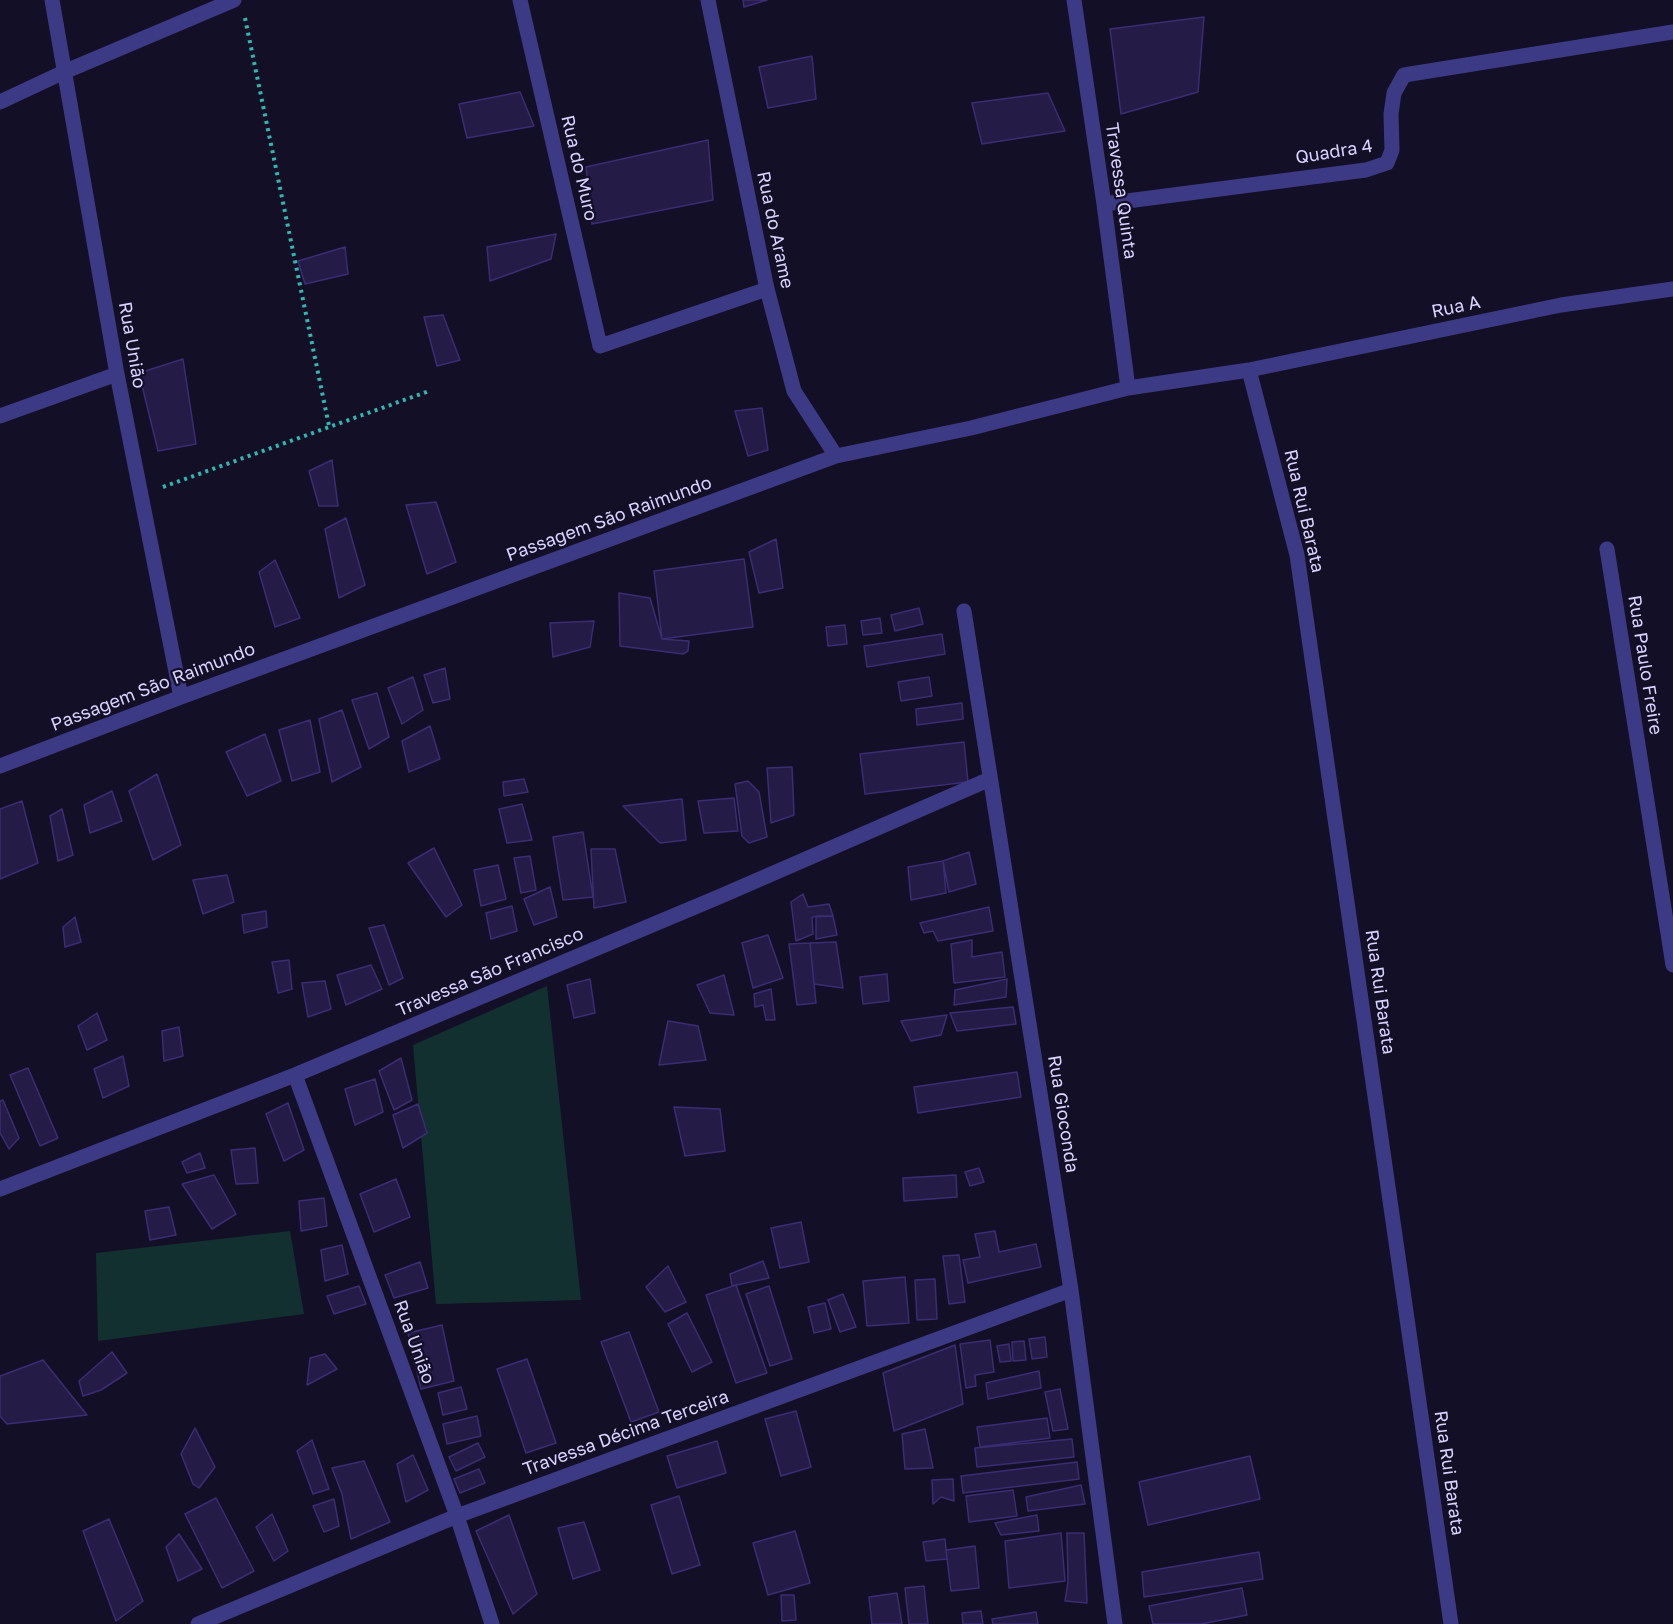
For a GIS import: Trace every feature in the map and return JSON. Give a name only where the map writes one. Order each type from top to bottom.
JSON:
[{"type":"street","name":"Rua União","points":[[52,0],[117,374],[181,696]]},
{"type":"street","name":"Rua do Muro","points":[[520,0],[600,346],[767,289]]},
{"type":"street","name":"Rua do Arame","points":[[708,0],[767,289],[794,392],[836,456]]},
{"type":"street","name":"Travessa Quinta","points":[[1074,0],[1128,388]]},
{"type":"street","points":[[0,102],[64,72],[239,6]]},
{"type":"street","name":"Quadra 4","points":[[1104,204],[1366,170],[1387,163],[1392,150],[1391,114],[1394,93],[1404,75],[1673,32]]},
{"type":"street","name":"Rua A","points":[[1249,370],[1561,305],[1673,289]]},
{"type":"street","name":"Passagem São Raimundo","points":[[0,766],[181,696],[836,456],[971,428],[1128,388],[1249,370]]},
{"type":"street","name":"Rua Rui Barata","points":[[1249,370],[1297,555],[1451,1624]]},
{"type":"street","points":[[0,416],[117,374]]},
{"type":"street","name":"Rua Paulo Freire","points":[[1607,549],[1673,965]]},
{"type":"street","name":"Rua Gioconda","points":[[964,611],[1071,1290],[1115,1624]]},
{"type":"street","name":"Travessa São Francisco","points":[[0,1189],[295,1075],[721,896],[990,779]]},
{"type":"street","name":"Rua União","points":[[295,1075],[457,1516],[492,1624]]},
{"type":"street","name":"Travessa Décima Terceira","points":[[198,1624],[457,1516],[1071,1290]]},
{"type":"path","points":[[239,6],[329,426]]},
{"type":"path","points":[[142,494],[429,391]]},
{"type":"green space","points":[[547,986],[581,1300],[436,1304],[413,1045]]},
{"type":"green space","points":[[290,1231],[304,1314],[98,1341],[96,1253]]},
{"type":"building","points":[[743,0],[767,0],[744,7]]},
{"type":"building","points":[[1204,17],[1198,92],[1121,114],[1110,29]]},
{"type":"building","points":[[812,56],[816,99],[768,108],[759,67]]},
{"type":"building","points":[[520,92],[534,126],[467,138],[459,104]]},
{"type":"building","points":[[1048,93],[1065,131],[982,144],[972,103]]},
{"type":"building","points":[[708,140],[713,200],[592,224],[586,167]]},
{"type":"building","points":[[556,234],[551,259],[490,281],[487,247]]},
{"type":"building","points":[[345,247],[348,274],[305,284],[298,261]]},
{"type":"building","points":[[443,315],[460,360],[437,366],[424,317]]},
{"type":"building","points":[[183,359],[196,444],[158,451],[139,373]]},
{"type":"building","points":[[762,408],[768,450],[748,456],[735,411]]},
{"type":"building","points":[[332,460],[338,506],[319,506],[309,471]]},
{"type":"building","points":[[436,502],[456,562],[427,574],[406,505]]},
{"type":"building","points":[[346,518],[365,585],[339,598],[325,529]]},
{"type":"building","points":[[776,539],[783,588],[759,593],[749,552]]},
{"type":"building","points":[[744,559],[753,627],[662,639],[654,571]]},
{"type":"building","points":[[275,560],[300,618],[275,627],[259,572]]},
{"type":"building","points":[[619,593],[650,598],[662,639],[689,641],[688,651],[683,654],[620,646]]},
{"type":"building","points":[[919,608],[923,624],[895,631],[891,615]]},
{"type":"building","points":[[880,618],[882,633],[863,635],[861,621]]},
{"type":"building","points":[[594,621],[590,647],[553,657],[550,623]]},
{"type":"building","points":[[845,625],[847,644],[828,646],[826,627]]},
{"type":"building","points":[[942,634],[945,654],[867,667],[864,646]]},
{"type":"building","points":[[445,668],[450,699],[433,703],[424,675]]},
{"type":"building","points":[[413,677],[423,710],[402,724],[388,688]]},
{"type":"building","points":[[929,677],[932,696],[901,701],[898,682]]},
{"type":"building","points":[[377,693],[389,737],[369,749],[352,700]]},
{"type":"building","points":[[962,703],[963,719],[917,725],[916,709]]},
{"type":"building","points":[[342,710],[361,767],[332,782],[319,719]]},
{"type":"building","points":[[310,720],[320,772],[292,781],[279,730]]},
{"type":"building","points":[[430,726],[440,759],[409,772],[402,741]]},
{"type":"building","points":[[265,734],[281,781],[247,796],[226,752]]},
{"type":"building","points":[[964,742],[968,782],[865,794],[860,754]]},
{"type":"building","points":[[792,767],[794,815],[771,823],[767,768]]},
{"type":"building","points":[[157,774],[181,845],[153,860],[129,791]]},
{"type":"building","points":[[524,779],[528,792],[504,796],[503,782]]},
{"type":"building","points":[[748,781],[759,792],[767,837],[749,843],[742,836],[735,784]]},
{"type":"building","points":[[112,791],[122,821],[90,833],[84,805]]},
{"type":"building","points":[[734,798],[738,831],[704,833],[698,801]]},
{"type":"building","points":[[682,799],[686,840],[660,843],[623,806]]},
{"type":"building","points":[[22,801],[38,863],[0,879],[0,809]]},
{"type":"building","points":[[522,804],[532,840],[507,843],[499,809]]},
{"type":"building","points":[[62,809],[73,855],[58,861],[50,816]]},
{"type":"building","points":[[583,832],[593,897],[563,900],[553,837]]},
{"type":"building","points":[[434,848],[462,905],[446,917],[408,863]]},
{"type":"building","points":[[591,849],[615,849],[626,902],[594,908]]},
{"type":"building","points":[[969,852],[976,884],[949,892],[943,861]]},
{"type":"building","points":[[530,856],[536,890],[521,893],[514,858]]},
{"type":"building","points":[[943,861],[946,893],[911,900],[908,867]]},
{"type":"building","points":[[498,865],[506,899],[481,906],[474,870]]},
{"type":"building","points":[[227,875],[234,902],[203,914],[193,880]]},
{"type":"building","points":[[550,887],[557,917],[534,925],[524,899]]},
{"type":"building","points":[[803,894],[808,907],[829,904],[833,916],[812,917],[813,934],[796,941],[791,902]]},
{"type":"building","points":[[512,906],[517,931],[491,939],[486,913]]},
{"type":"building","points":[[989,907],[993,931],[938,941],[933,931],[924,933],[920,923]]},
{"type":"building","points":[[266,911],[267,927],[244,933],[242,915]]},
{"type":"building","points":[[816,916],[833,916],[837,935],[816,939]]},
{"type":"building","points":[[75,917],[81,942],[65,947],[63,927]]},
{"type":"building","points":[[384,925],[403,978],[389,985],[369,928]]},
{"type":"building","points":[[768,935],[783,978],[753,988],[742,943]]},
{"type":"building","points":[[972,940],[972,957],[1002,952],[1005,977],[954,983],[951,944]]},
{"type":"building","points":[[836,942],[843,988],[814,984],[810,943]]},
{"type":"building","points":[[810,943],[816,1003],[797,1005],[789,944]]},
{"type":"building","points":[[289,960],[292,989],[278,993],[272,962]]},
{"type":"building","points":[[371,965],[382,989],[346,1005],[337,975]]},
{"type":"building","points":[[887,974],[889,1001],[863,1004],[860,977]]},
{"type":"building","points":[[724,975],[734,1015],[710,1013],[697,985]]},
{"type":"building","points":[[590,979],[595,1013],[574,1018],[567,985]]},
{"type":"building","points":[[1007,979],[1006,997],[954,1005],[955,990]]},
{"type":"building","points":[[325,981],[331,1009],[308,1017],[302,983]]},
{"type":"building","points":[[771,989],[775,1020],[766,1020],[763,1005],[755,1007],[754,994]]},
{"type":"building","points":[[1013,1007],[1016,1024],[957,1031],[950,1013]]},
{"type":"building","points":[[97,1013],[107,1040],[87,1050],[78,1026]]},
{"type":"building","points":[[947,1015],[941,1035],[911,1041],[901,1021]]},
{"type":"building","points":[[668,1021],[698,1026],[706,1060],[659,1065]]},
{"type":"building","points":[[179,1027],[183,1056],[164,1061],[162,1031]]},
{"type":"building","points":[[123,1056],[129,1086],[103,1098],[94,1069]]},
{"type":"building","points":[[401,1058],[412,1100],[394,1110],[379,1071]]},
{"type":"building","points":[[28,1068],[58,1138],[40,1146],[10,1075]]},
{"type":"building","points":[[1017,1072],[1021,1097],[918,1113],[914,1087]]},
{"type":"building","points":[[375,1079],[383,1112],[355,1125],[345,1089]]},
{"type":"building","points":[[3,1100],[19,1138],[9,1149],[0,1133],[0,1101]]},
{"type":"building","points":[[288,1103],[304,1150],[284,1161],[266,1114]]},
{"type":"building","points":[[418,1104],[427,1133],[403,1148],[393,1115]]},
{"type":"building","points":[[674,1107],[720,1109],[725,1151],[685,1156]]},
{"type":"building","points":[[255,1148],[258,1183],[236,1184],[231,1150]]},
{"type":"building","points":[[200,1153],[205,1168],[187,1173],[182,1162]]},
{"type":"building","points":[[979,1168],[984,1182],[970,1186],[965,1172]]},
{"type":"building","points":[[214,1175],[236,1214],[212,1229],[182,1184]]},
{"type":"building","points":[[956,1175],[957,1197],[904,1201],[903,1178]]},
{"type":"building","points":[[396,1179],[410,1217],[374,1232],[360,1194]]},
{"type":"building","points":[[324,1198],[327,1226],[301,1231],[299,1201]]},
{"type":"building","points":[[169,1207],[176,1235],[150,1240],[145,1211]]},
{"type":"building","points":[[801,1222],[809,1262],[780,1268],[771,1228]]},
{"type":"building","points":[[995,1231],[999,1252],[1036,1244],[1041,1267],[968,1283],[963,1260],[980,1257],[975,1234]]},
{"type":"building","points":[[342,1245],[348,1274],[325,1281],[321,1250]]},
{"type":"building","points":[[959,1255],[965,1302],[949,1304],[943,1256]]},
{"type":"building","points":[[763,1261],[769,1278],[732,1286],[730,1274]]},
{"type":"building","points":[[420,1262],[428,1288],[394,1298],[385,1275]]},
{"type":"building","points":[[668,1266],[686,1302],[665,1312],[646,1287]]},
{"type":"building","points":[[905,1277],[909,1323],[867,1326],[863,1281]]},
{"type":"building","points":[[935,1279],[937,1319],[917,1320],[915,1280]]},
{"type":"building","points":[[736,1285],[767,1373],[736,1383],[706,1295]]},
{"type":"building","points":[[359,1286],[366,1304],[334,1314],[327,1296]]},
{"type":"building","points":[[769,1286],[792,1359],[770,1366],[746,1294]]},
{"type":"building","points":[[843,1294],[856,1327],[840,1332],[828,1300]]},
{"type":"building","points":[[825,1303],[831,1329],[814,1333],[808,1307]]},
{"type":"building","points":[[687,1313],[712,1362],[692,1372],[668,1324]]},
{"type":"building","points":[[442,1325],[454,1381],[421,1389],[408,1333]]},
{"type":"building","points":[[629,1332],[659,1412],[631,1422],[601,1342]]},
{"type":"building","points":[[1045,1337],[1047,1357],[1032,1359],[1029,1339]]},
{"type":"building","points":[[990,1340],[994,1372],[975,1375],[976,1386],[966,1388],[960,1344]]},
{"type":"building","points":[[1024,1341],[1026,1360],[1013,1361],[1012,1342]]},
{"type":"building","points":[[1009,1344],[1011,1361],[1000,1362],[997,1346]]},
{"type":"building","points":[[955,1345],[963,1404],[894,1431],[883,1373]]},
{"type":"building","points":[[112,1352],[127,1373],[101,1390],[83,1396],[79,1381]]},
{"type":"building","points":[[325,1354],[337,1369],[307,1385],[310,1358]]},
{"type":"building","points":[[527,1359],[556,1443],[526,1453],[497,1369]]},
{"type":"building","points":[[43,1360],[87,1415],[7,1424],[0,1416],[0,1376]]},
{"type":"building","points":[[1039,1371],[1041,1388],[988,1399],[986,1383]]},
{"type":"building","points":[[461,1387],[467,1409],[443,1415],[438,1393]]},
{"type":"building","points":[[1060,1389],[1068,1429],[1053,1431],[1045,1392]]},
{"type":"building","points":[[796,1411],[811,1467],[781,1476],[765,1419]]},
{"type":"building","points":[[477,1416],[481,1436],[447,1444],[443,1424]]},
{"type":"building","points":[[1047,1418],[1050,1438],[980,1447],[977,1427]]},
{"type":"building","points":[[195,1428],[215,1467],[199,1488],[193,1484],[181,1454]]},
{"type":"building","points":[[925,1429],[933,1468],[905,1469],[902,1434]]},
{"type":"building","points":[[1072,1439],[1074,1457],[977,1467],[975,1448]]},
{"type":"building","points":[[312,1440],[329,1489],[313,1494],[297,1451]]},
{"type":"building","points":[[717,1441],[726,1473],[677,1488],[667,1456]]},
{"type":"building","points":[[478,1443],[485,1457],[456,1471],[449,1457]]},
{"type":"building","points":[[413,1455],[428,1490],[406,1502],[397,1464]]},
{"type":"building","points":[[1250,1456],[1260,1499],[1148,1525],[1139,1482]]},
{"type":"building","points":[[364,1461],[390,1522],[351,1539],[342,1494],[332,1468]]},
{"type":"building","points":[[1077,1462],[1079,1479],[963,1493],[961,1476]]},
{"type":"building","points":[[479,1469],[485,1483],[460,1493],[454,1479]]},
{"type":"building","points":[[953,1479],[954,1501],[941,1497],[933,1504],[932,1480]]},
{"type":"building","points":[[1081,1485],[1085,1504],[1028,1511],[1026,1497]]},
{"type":"building","points":[[1013,1490],[1017,1516],[969,1522],[966,1496]]},
{"type":"building","points":[[679,1496],[700,1565],[672,1574],[651,1505]]},
{"type":"building","points":[[216,1498],[254,1571],[222,1588],[185,1514]]},
{"type":"building","points":[[334,1499],[339,1526],[324,1532],[313,1506]]},
{"type":"building","points":[[272,1514],[288,1551],[274,1561],[256,1527]]},
{"type":"building","points":[[509,1515],[537,1594],[513,1614],[476,1531]]},
{"type":"building","points":[[1037,1515],[1039,1531],[1001,1535],[995,1523]]},
{"type":"building","points":[[109,1519],[143,1601],[116,1621],[83,1531]]},
{"type":"building","points":[[584,1522],[600,1570],[573,1579],[558,1528]]},
{"type":"building","points":[[795,1531],[810,1583],[768,1595],[753,1543]]},
{"type":"building","points":[[1061,1533],[1065,1581],[1009,1588],[1005,1541]]},
{"type":"building","points":[[1067,1533],[1084,1533],[1087,1603],[1065,1601],[1068,1582]]},
{"type":"building","points":[[179,1534],[202,1569],[178,1581],[166,1547]]},
{"type":"building","points":[[945,1539],[947,1559],[926,1561],[923,1542]]},
{"type":"building","points":[[975,1546],[979,1588],[951,1591],[946,1550]]},
{"type":"building","points":[[1259,1552],[1263,1579],[1144,1597],[1142,1572]]},
{"type":"building","points":[[924,1586],[928,1624],[909,1624],[905,1588]]},
{"type":"building","points":[[1242,1588],[1247,1615],[1201,1624],[1153,1624],[1149,1606]]},
{"type":"building","points":[[897,1593],[902,1624],[872,1624],[869,1597]]},
{"type":"building","points":[[781,1595],[794,1595],[796,1620],[782,1621]]},
{"type":"building","points":[[981,1611],[983,1624],[963,1624],[962,1613]]},
{"type":"building","points":[[1036,1612],[1038,1624],[993,1624],[992,1619]]}]
